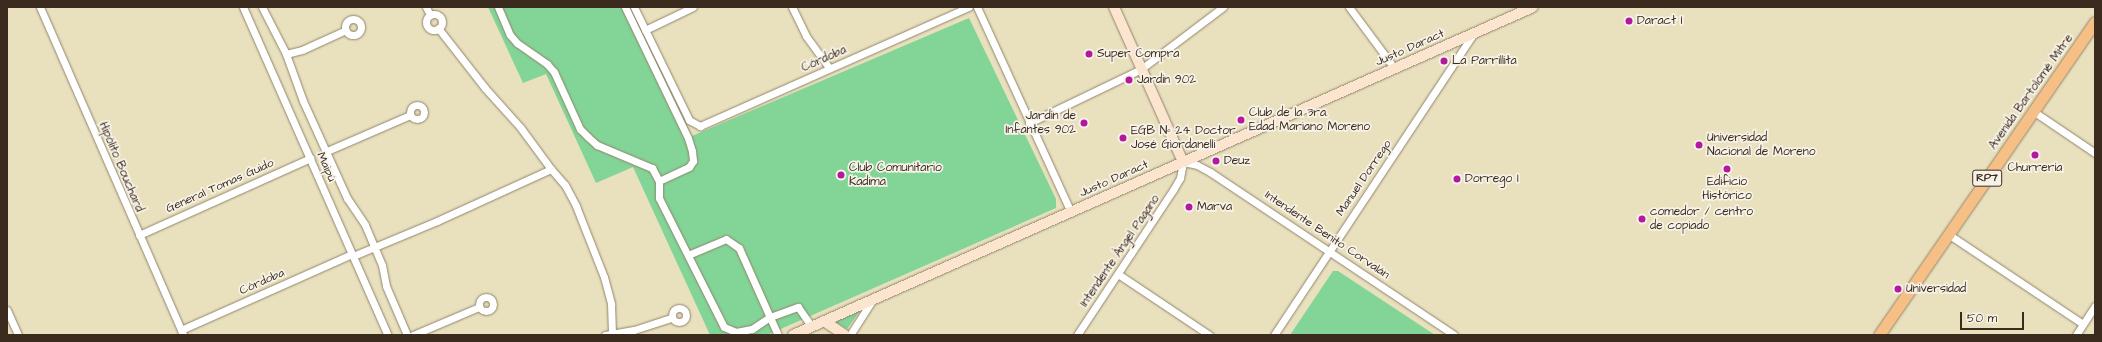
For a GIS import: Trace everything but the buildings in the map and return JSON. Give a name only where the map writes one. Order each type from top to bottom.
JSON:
[{"type":"main road","name":"Avenida Bartolomé Mitre","points":[[1879,335],[2095,22]]},
{"type":"street","name":"Hipólito Bouchard","points":[[40,7],[182,333]]},
{"type":"street","name":"Maipú","points":[[243,7],[388,335]]},
{"type":"street","points":[[262,7],[286,54],[303,101],[327,151],[347,198],[361,218],[382,265],[386,286],[407,335]]},
{"type":"street","points":[[426,7],[430,15]]},
{"type":"street","points":[[498,7],[510,35],[517,44],[546,64],[554,72],[580,129],[588,138],[597,145],[647,164],[652,168],[659,181],[659,198],[724,327],[736,332],[752,329],[770,317],[798,307],[812,327]]},
{"type":"street","points":[[625,7],[688,138],[692,151],[693,161],[689,167],[659,181]]},
{"type":"street","points":[[634,7],[645,30],[693,7]]},
{"type":"street","points":[[792,7],[806,36],[829,68]]},
{"type":"street","name":"Córdoba","points":[[645,30],[689,120],[700,126],[969,7]]},
{"type":"street","points":[[977,7],[1072,212]]},
{"type":"street","points":[[1114,7],[1183,162]]},
{"type":"street","points":[[1029,122],[1141,68],[1223,7]]},
{"type":"street","points":[[1349,7],[1395,69]]},
{"type":"street","name":"Justo Daract","points":[[793,335],[1533,7]]},
{"type":"street","points":[[437,14],[441,18],[442,25],[433,30],[427,25],[427,19],[430,15],[437,14]]},
{"type":"street","points":[[438,28],[485,88],[520,127],[551,169],[565,185],[576,206],[604,277],[611,304],[608,334],[634,330],[672,318]]},
{"type":"street","points":[[286,54],[302,50],[346,30]]},
{"type":"street","name":"Manuel Dorrego","points":[[1274,335],[1473,34]]},
{"type":"street","points":[[2033,111],[2095,153]]},
{"type":"street","points":[[327,151],[410,115]]},
{"type":"street","name":"General Tomas Guido","points":[[139,235],[310,158]]},
{"type":"street","name":"Intendente Benito Corvalán","points":[[1183,162],[1197,165],[1210,172],[1454,335]]},
{"type":"street","name":"Intendente Ángel Pagano","points":[[1077,335],[1180,178],[1183,162]]},
{"type":"street","name":"Córdoba","points":[[182,333],[352,255],[437,221],[551,169]]},
{"type":"street","points":[[1948,234],[2083,324]]},
{"type":"street","points":[[688,255],[726,239],[739,248],[778,335]]},
{"type":"street","points":[[1118,274],[1209,335]]},
{"type":"street","points":[[850,335],[874,299]]},
{"type":"street","points":[[2076,335],[2095,306]]},
{"type":"street","points":[[413,335],[479,307]]},
{"type":"street","points":[[7,310],[18,335]]},
{"type":"street","points":[[824,321],[845,335]]},
{"type":"green space","name":"Club Comunitario Kadima","points":[[488,7],[629,7],[692,136],[969,18],[1056,199],[1056,208],[767,335],[710,335],[633,167],[596,183],[546,74],[523,83]]},
{"type":"green space","points":[[1333,271],[1338,271],[1435,335],[1290,335]]},
{"type":"green space","points":[[860,310],[847,329],[834,321]]},
{"type":"place","name":"Daract I","points":[[1629,21]]},
{"type":"place","name":"Super Compra","points":[[1089,54]]},
{"type":"place","name":"La Parrillita","points":[[1444,61]]},
{"type":"place","name":"Jardín 902","points":[[1129,80]]},
{"type":"place","name":"Club de la 3ra. Edad Mariano Moreno","points":[[1241,120]]},
{"type":"place","name":"Jardín de Infantes 902","points":[[1084,123]]},
{"type":"place","name":"EGB Nº 24 Doctor José Giordanelli","points":[[1123,138]]},
{"type":"place","name":"Universidad Nacional de Moreno","points":[[1699,145]]},
{"type":"place","name":"Churrería","points":[[2035,155]]},
{"type":"place","name":"Deuz","points":[[1216,161]]},
{"type":"place","name":"Edificio Histórico","points":[[1727,169]]},
{"type":"place","name":"Club Comunitario Kadima","points":[[841,175]]},
{"type":"place","name":"Dorrego I","points":[[1457,179]]},
{"type":"place","name":"Marva","points":[[1189,207]]},
{"type":"place","name":"comedor / centro de copiado","points":[[1642,219]]},
{"type":"place","name":"Universidad","points":[[1898,289]]}]
